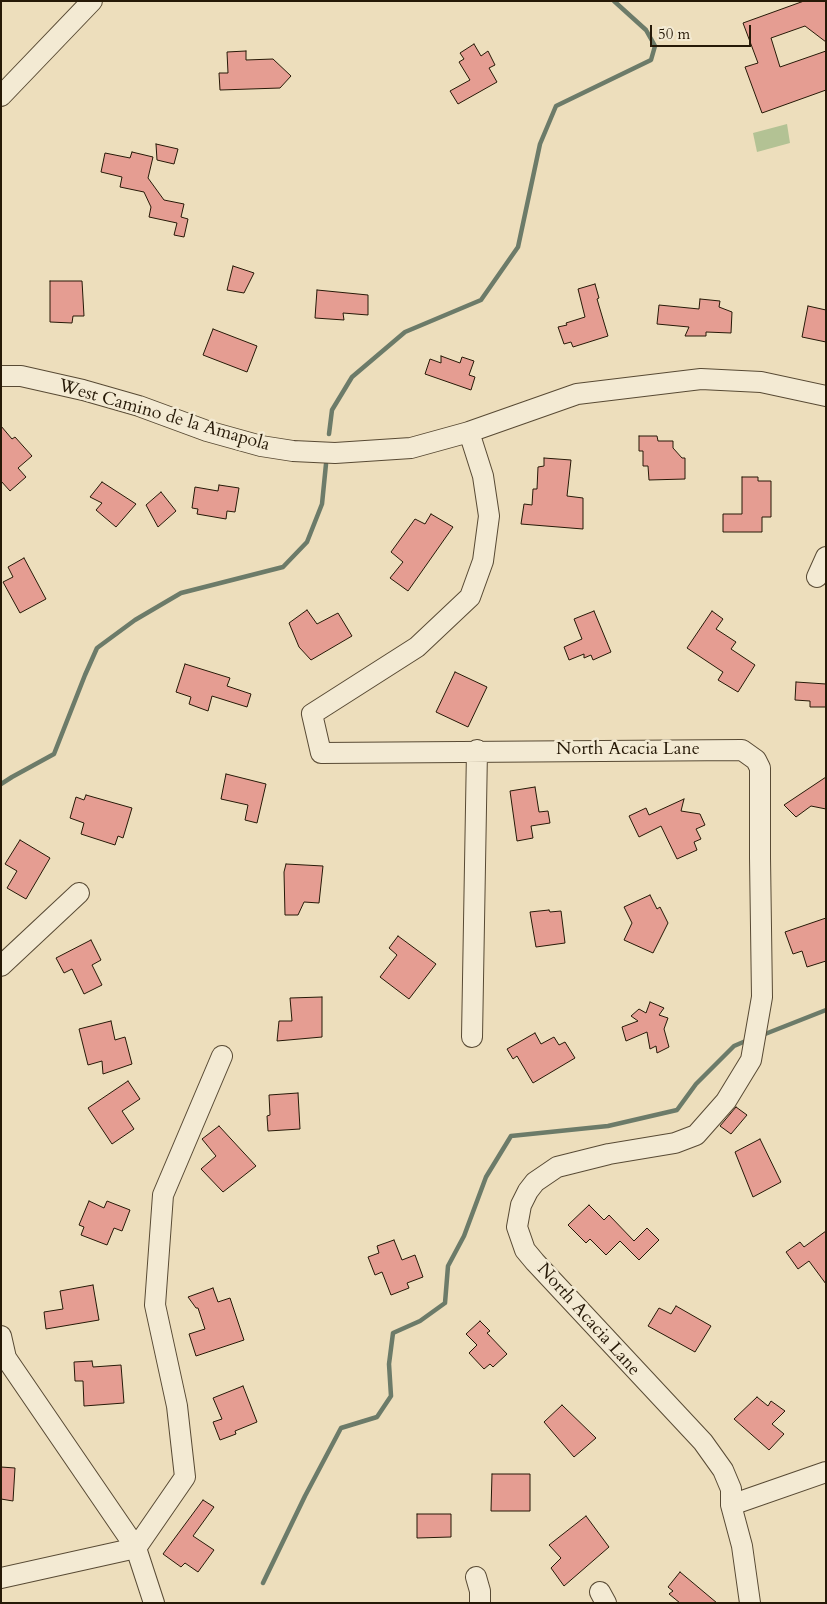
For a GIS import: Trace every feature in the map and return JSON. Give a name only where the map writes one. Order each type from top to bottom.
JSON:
[{"type":"street","points":[[1,96],[92,1]]},
{"type":"street","name":"West Camino de la Amapola","points":[[1,376],[20,376],[83,390],[139,406],[206,431],[261,446],[293,451],[335,454],[411,448],[470,432],[577,394],[701,379],[761,382],[826,396]]},
{"type":"street","name":"North Acacia Lane","points":[[470,432],[483,476],[489,516],[483,561],[470,597],[417,647],[312,714],[321,753],[477,750],[742,750],[756,760],[760,768],[762,997],[751,1060],[726,1101],[696,1135],[675,1143],[609,1154],[557,1167],[535,1182],[528,1191],[521,1205],[517,1227],[525,1250],[535,1262],[703,1442],[723,1470],[731,1489],[732,1505],[742,1546],[750,1603]]},
{"type":"street","points":[[817,577],[826,557]]},
{"type":"street","points":[[472,1036],[477,750]]},
{"type":"street","points":[[5,958],[78,893]]},
{"type":"street","points":[[1,1578],[136,1548],[185,1477],[177,1406],[154,1305],[163,1195],[222,1056]]},
{"type":"street","points":[[1,1336],[6,1358],[136,1548],[154,1603]]},
{"type":"street","points":[[732,1505],[826,1472]]},
{"type":"street","points":[[476,1577],[480,1591],[480,1603]]},
{"type":"green space","points":[[787,124],[790,143],[757,152],[753,133]]},
{"type":"building","points":[[804,1],[826,1],[826,42],[805,26],[771,38],[780,67],[826,51],[826,90],[762,113],[745,67],[758,63],[743,23]]},
{"type":"building","points":[[474,44],[481,56],[488,51],[495,65],[489,68],[497,82],[458,104],[450,91],[470,80],[459,62],[464,59],[460,53]]},
{"type":"building","points":[[246,51],[246,60],[273,59],[291,76],[280,88],[220,90],[219,73],[228,73],[227,52]]},
{"type":"building","points":[[156,144],[178,149],[174,164],[157,160]]},
{"type":"building","points":[[132,152],[153,157],[148,178],[164,200],[184,204],[181,217],[188,219],[184,237],[174,235],[177,223],[149,217],[151,207],[144,192],[120,187],[122,177],[101,172],[105,153],[130,158]]},
{"type":"building","points":[[233,266],[254,273],[244,293],[227,290]]},
{"type":"building","points":[[50,281],[82,281],[84,316],[73,316],[72,323],[50,322]]},
{"type":"building","points":[[595,284],[599,298],[597,299],[608,336],[573,347],[571,342],[564,344],[558,327],[585,317],[578,289]]},
{"type":"building","points":[[317,290],[368,295],[368,315],[343,313],[344,320],[315,318]]},
{"type":"building","points":[[700,299],[720,301],[719,307],[732,312],[731,333],[706,332],[706,336],[685,336],[689,327],[657,324],[659,305],[699,309]]},
{"type":"building","points":[[808,306],[826,310],[826,342],[802,337]]},
{"type":"building","points":[[213,329],[257,346],[247,372],[203,355]]},
{"type":"building","points":[[441,356],[460,363],[462,357],[474,361],[469,375],[475,377],[471,390],[425,374],[430,359],[441,363]]},
{"type":"building","points":[[1,426],[12,439],[15,437],[32,456],[18,468],[26,477],[10,491],[1,481]]},
{"type":"building","points":[[639,436],[657,436],[658,441],[673,441],[673,448],[682,458],[685,458],[685,479],[649,480],[648,466],[643,466],[643,451],[639,451]]},
{"type":"building","points":[[544,458],[571,460],[567,496],[583,498],[583,529],[521,524],[524,504],[532,505],[533,489],[537,489],[538,467],[544,466]]},
{"type":"building","points":[[742,477],[758,477],[758,481],[771,481],[771,517],[762,517],[762,532],[723,532],[723,514],[742,514]]},
{"type":"building","points":[[102,482],[136,504],[116,527],[96,510],[102,503],[90,497]]},
{"type":"building","points":[[219,485],[239,488],[235,512],[227,511],[226,519],[197,514],[198,509],[192,508],[195,487],[218,491]]},
{"type":"building","points":[[161,492],[176,511],[158,527],[146,505]]},
{"type":"building","points":[[431,514],[453,527],[408,591],[390,578],[403,562],[391,552],[415,519],[425,524]]},
{"type":"building","points":[[24,558],[46,599],[20,613],[3,582],[13,577],[8,567]]},
{"type":"building","points":[[307,610],[317,624],[338,613],[352,636],[311,660],[299,647],[289,623]]},
{"type":"building","points":[[594,611],[611,652],[593,660],[591,655],[584,658],[584,654],[569,660],[564,647],[582,639],[574,619]]},
{"type":"building","points":[[712,611],[723,619],[716,629],[736,642],[731,649],[755,665],[738,692],[718,680],[723,672],[687,648]]},
{"type":"building","points":[[185,664],[230,678],[227,686],[251,694],[247,707],[212,696],[208,711],[189,704],[191,697],[176,692]]},
{"type":"building","points":[[455,672],[487,687],[468,727],[436,712]]},
{"type":"building","points":[[796,682],[826,684],[826,707],[810,707],[810,701],[795,700]]},
{"type":"building","points":[[226,774],[266,784],[257,823],[245,820],[248,805],[221,799]]},
{"type":"building","points":[[826,777],[826,809],[811,806],[796,817],[784,805]]},
{"type":"building","points":[[535,787],[539,812],[548,811],[550,823],[531,826],[533,838],[517,841],[510,791]]},
{"type":"building","points":[[86,795],[132,808],[123,838],[118,836],[115,845],[81,834],[84,823],[70,818],[76,797],[84,800]]},
{"type":"building","points":[[684,799],[681,811],[700,814],[705,825],[696,829],[701,839],[694,842],[697,850],[677,859],[661,826],[639,837],[629,816],[646,808],[649,815]]},
{"type":"building","points":[[20,840],[50,858],[26,899],[7,888],[17,871],[5,864]]},
{"type":"building","points":[[286,864],[323,866],[319,903],[304,902],[298,915],[285,915],[284,872]]},
{"type":"building","points":[[650,895],[657,909],[660,907],[668,923],[653,953],[624,940],[632,923],[624,907]]},
{"type":"building","points":[[549,910],[550,912],[561,911],[565,943],[536,947],[530,912]]},
{"type":"building","points":[[826,918],[826,961],[807,967],[802,951],[793,954],[785,932]]},
{"type":"building","points":[[398,936],[436,964],[409,999],[380,977],[397,955],[389,948]]},
{"type":"building","points":[[91,940],[101,960],[92,965],[102,985],[84,994],[72,969],[64,973],[56,958]]},
{"type":"building","points":[[322,997],[322,1037],[277,1041],[279,1021],[292,1021],[290,998]]},
{"type":"building","points":[[650,1002],[664,1008],[659,1015],[668,1018],[664,1029],[669,1047],[657,1053],[656,1046],[650,1049],[647,1032],[626,1041],[622,1027],[638,1021],[631,1016],[639,1009],[646,1013]]},
{"type":"building","points":[[111,1021],[115,1040],[125,1037],[132,1064],[103,1074],[102,1061],[88,1065],[79,1029]]},
{"type":"building","points":[[535,1033],[541,1044],[554,1037],[559,1045],[565,1042],[575,1058],[533,1083],[517,1056],[513,1059],[507,1049]]},
{"type":"building","points":[[128,1081],[140,1099],[122,1111],[134,1129],[112,1144],[88,1108]]},
{"type":"building","points":[[298,1093],[300,1129],[268,1131],[267,1116],[270,1115],[269,1095]]},
{"type":"building","points":[[736,1107],[747,1115],[731,1134],[720,1126]]},
{"type":"building","points":[[219,1126],[256,1166],[223,1192],[201,1169],[216,1156],[202,1139]]},
{"type":"building","points":[[760,1139],[781,1182],[753,1197],[735,1152]]},
{"type":"building","points":[[89,1201],[104,1208],[107,1201],[130,1210],[122,1231],[114,1228],[107,1245],[81,1235],[84,1227],[79,1225]]},
{"type":"building","points":[[589,1205],[604,1220],[609,1215],[634,1241],[647,1228],[659,1240],[639,1260],[620,1241],[606,1255],[590,1239],[586,1243],[568,1225]]},
{"type":"building","points":[[826,1231],[826,1284],[809,1261],[798,1269],[786,1252],[800,1242],[804,1247]]},
{"type":"building","points":[[394,1240],[402,1260],[415,1255],[423,1277],[407,1283],[409,1288],[391,1295],[382,1272],[375,1275],[368,1257],[379,1253],[377,1246]]},
{"type":"building","points":[[93,1285],[99,1320],[46,1329],[44,1312],[63,1309],[60,1291]]},
{"type":"building","points":[[213,1288],[218,1302],[230,1298],[244,1340],[196,1356],[189,1334],[205,1329],[198,1308],[188,1297]]},
{"type":"building","points":[[676,1306],[711,1326],[695,1352],[648,1326],[659,1308],[671,1314]]},
{"type":"building","points":[[480,1321],[490,1331],[487,1333],[507,1354],[493,1367],[490,1364],[484,1369],[469,1353],[477,1345],[466,1334]]},
{"type":"building","points":[[92,1361],[93,1367],[121,1365],[124,1403],[84,1406],[83,1381],[75,1381],[74,1362]]},
{"type":"building","points":[[243,1386],[257,1422],[235,1431],[236,1434],[220,1440],[213,1422],[222,1419],[213,1398]]},
{"type":"building","points":[[757,1397],[768,1406],[771,1401],[785,1411],[772,1424],[784,1434],[769,1450],[734,1419]]},
{"type":"building","points":[[562,1405],[596,1438],[574,1457],[544,1422]]},
{"type":"building","points":[[1,1467],[15,1468],[13,1501],[1,1499]]},
{"type":"building","points":[[492,1474],[530,1474],[530,1511],[491,1511]]},
{"type":"building","points":[[203,1500],[214,1507],[193,1536],[214,1550],[198,1572],[185,1563],[181,1567],[163,1554]]},
{"type":"building","points":[[417,1514],[451,1514],[451,1537],[417,1538]]},
{"type":"building","points":[[586,1516],[609,1547],[564,1586],[551,1568],[561,1558],[549,1545]]},
{"type":"building","points":[[680,1572],[717,1603],[680,1603],[669,1594],[673,1591],[668,1587]]},
{"type":"waterway","points":[[329,434],[332,410],[352,377],[405,332],[481,300],[518,247],[540,144],[556,106],[651,60],[655,46],[646,30],[614,1]]},
{"type":"waterway","points":[[1,784],[54,754],[97,648],[135,620],[181,593],[283,567],[307,542],[322,504],[326,464]]},
{"type":"waterway","points":[[760,1036],[826,1010]]},
{"type":"waterway","points":[[263,1583],[305,1496],[341,1428],[377,1417],[391,1396],[389,1364],[393,1333],[420,1321],[445,1303],[448,1266],[464,1236],[486,1177],[511,1136],[608,1126],[677,1110],[696,1084],[734,1046],[748,1040]]}]
